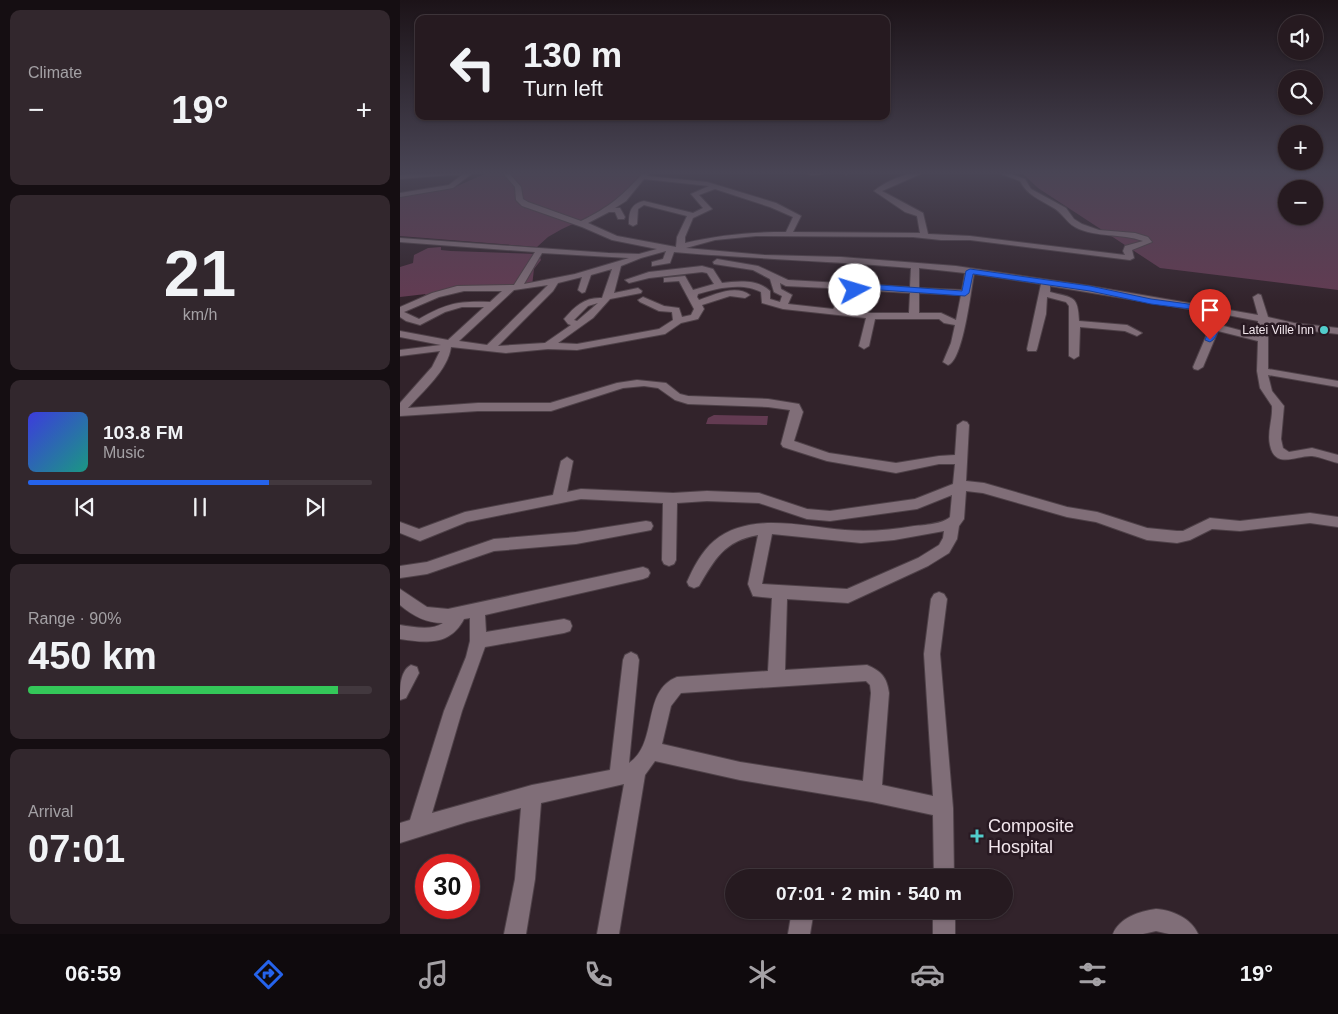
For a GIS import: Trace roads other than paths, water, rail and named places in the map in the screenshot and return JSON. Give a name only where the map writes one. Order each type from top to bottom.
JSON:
[{"type":"street","points":[[558,216],[623,241],[673,249],[710,254],[794,259],[841,259],[970,271],[1046,288],[1090,289],[1151,301],[1218,310],[1294,326],[1338,331]]},
{"type":"street","points":[[581,224],[598,216]]},
{"type":"street","points":[[633,224],[634,216]]},
{"type":"street","points":[[656,264],[667,261],[681,237],[688,220],[692,216]]},
{"type":"street","points":[[788,235],[796,216]]},
{"type":"street","points":[[920,216],[924,236]]},
{"type":"street","points":[[493,305],[461,304],[438,312],[420,322],[409,319],[400,311],[460,288],[514,288],[617,266],[644,255],[724,237],[788,235],[970,238],[1127,258],[1130,258],[1127,251],[1128,248],[1148,242],[1145,239],[1132,235],[1098,232],[1079,226],[1067,216]]},
{"type":"street","points":[[400,240],[644,255]]},
{"type":"street","points":[[402,407],[440,363],[442,346],[514,288],[540,250]]},
{"type":"street","points":[[710,254],[708,259],[710,261],[747,266],[786,283],[965,293]]},
{"type":"street","points":[[914,316],[915,265]]},
{"type":"street","points":[[606,299],[617,266]]},
{"type":"street","points":[[628,280],[658,274],[707,270],[712,273],[720,287]]},
{"type":"street","points":[[948,362],[956,343],[970,271]]},
{"type":"street","points":[[582,290],[588,272]]},
{"type":"street","points":[[658,274],[663,281],[682,278],[694,300]]},
{"type":"street","points":[[774,277],[777,290],[787,295],[783,306]]},
{"type":"street","points":[[490,348],[550,289],[556,279]]},
{"type":"street","points":[[400,353],[442,346],[506,350],[548,346],[577,347],[662,332],[678,321],[695,317],[698,312],[693,294],[701,290],[745,285],[762,288],[766,291],[765,301],[783,306],[871,316],[941,316],[947,321],[959,323]]},
{"type":"street","points":[[835,312],[857,287]]},
{"type":"street","points":[[1046,288],[1073,302],[1075,324],[1074,356]]},
{"type":"street","points":[[1032,349],[1046,288]]},
{"type":"street","points":[[548,346],[579,324],[606,299],[638,291]]},
{"type":"street","points":[[694,300],[729,293],[745,295]]},
{"type":"street","points":[[1258,297],[1263,319],[1262,371],[1266,392],[1276,401],[1278,408],[1276,443],[1280,452],[1293,456],[1312,452],[1338,459]]},
{"type":"street","points":[[643,300],[662,309],[676,310],[678,321]]},
{"type":"street","points":[[1198,367],[1215,327],[1218,310]]},
{"type":"street","points":[[864,346],[871,316]]},
{"type":"street","points":[[1075,324],[1127,328],[1137,333]]},
{"type":"street","points":[[1215,327],[1262,339]]},
{"type":"street","points":[[400,334],[428,338],[442,346]]},
{"type":"street","points":[[1262,371],[1338,384]]},
{"type":"street","points":[[402,407],[550,406],[631,383],[662,385],[667,387],[674,396],[685,400],[716,400],[795,407],[796,412],[787,444],[827,457],[896,468],[939,460],[961,459]]},
{"type":"street","points":[[694,582],[714,550],[722,542],[748,533],[766,529],[786,529],[870,537],[952,524],[957,519],[963,425]]},
{"type":"street","points":[[559,498],[567,461]]},
{"type":"street","points":[[400,527],[413,534],[420,535],[465,517],[581,494],[759,498],[807,514],[830,516],[917,504],[958,487],[974,486],[1024,501],[1097,517],[1140,532],[1177,537],[1185,536],[1210,523],[1240,526],[1310,518],[1338,522]]},
{"type":"street","points":[[669,560],[670,497]]},
{"type":"street","points":[[766,529],[755,584],[758,591],[840,597],[854,594],[923,562],[944,549],[950,539],[952,524]]},
{"type":"street","points":[[400,572],[427,568],[494,545],[576,538],[646,526]]},
{"type":"street","points":[[400,596],[421,612],[433,617],[459,614],[643,573]]},
{"type":"street","points":[[776,678],[780,593]]},
{"type":"street","points":[[939,599],[932,654],[943,808],[944,869]]},
{"type":"street","points":[[418,827],[444,741],[474,658],[478,641],[477,609]]},
{"type":"street","points":[[400,632],[419,634],[443,633],[452,627],[459,614]]},
{"type":"street","points":[[478,641],[564,626]]},
{"type":"street","points":[[608,934],[627,773],[630,660]]},
{"type":"street","points":[[400,692],[411,672]]},
{"type":"street","points":[[400,833],[532,796],[627,773],[644,763],[652,752],[665,699],[670,690],[677,685],[867,673],[874,676],[879,682],[880,693],[872,792]]},
{"type":"street","points":[[652,752],[740,771],[872,792],[943,808]]},
{"type":"street","points":[[515,934],[525,879],[532,796]]},
{"type":"street","points":[[799,934],[802,919]]},
{"type":"street","points":[[944,919],[944,934]]},
{"type":"street","points":[[1124,934],[1143,923],[1164,920],[1179,927],[1187,934]]},
{"type":"place","name":"Latei Ville Inn","points":[[1324,330]]},
{"type":"place","name":"Composite Hospital","points":[[977,836]]}]
